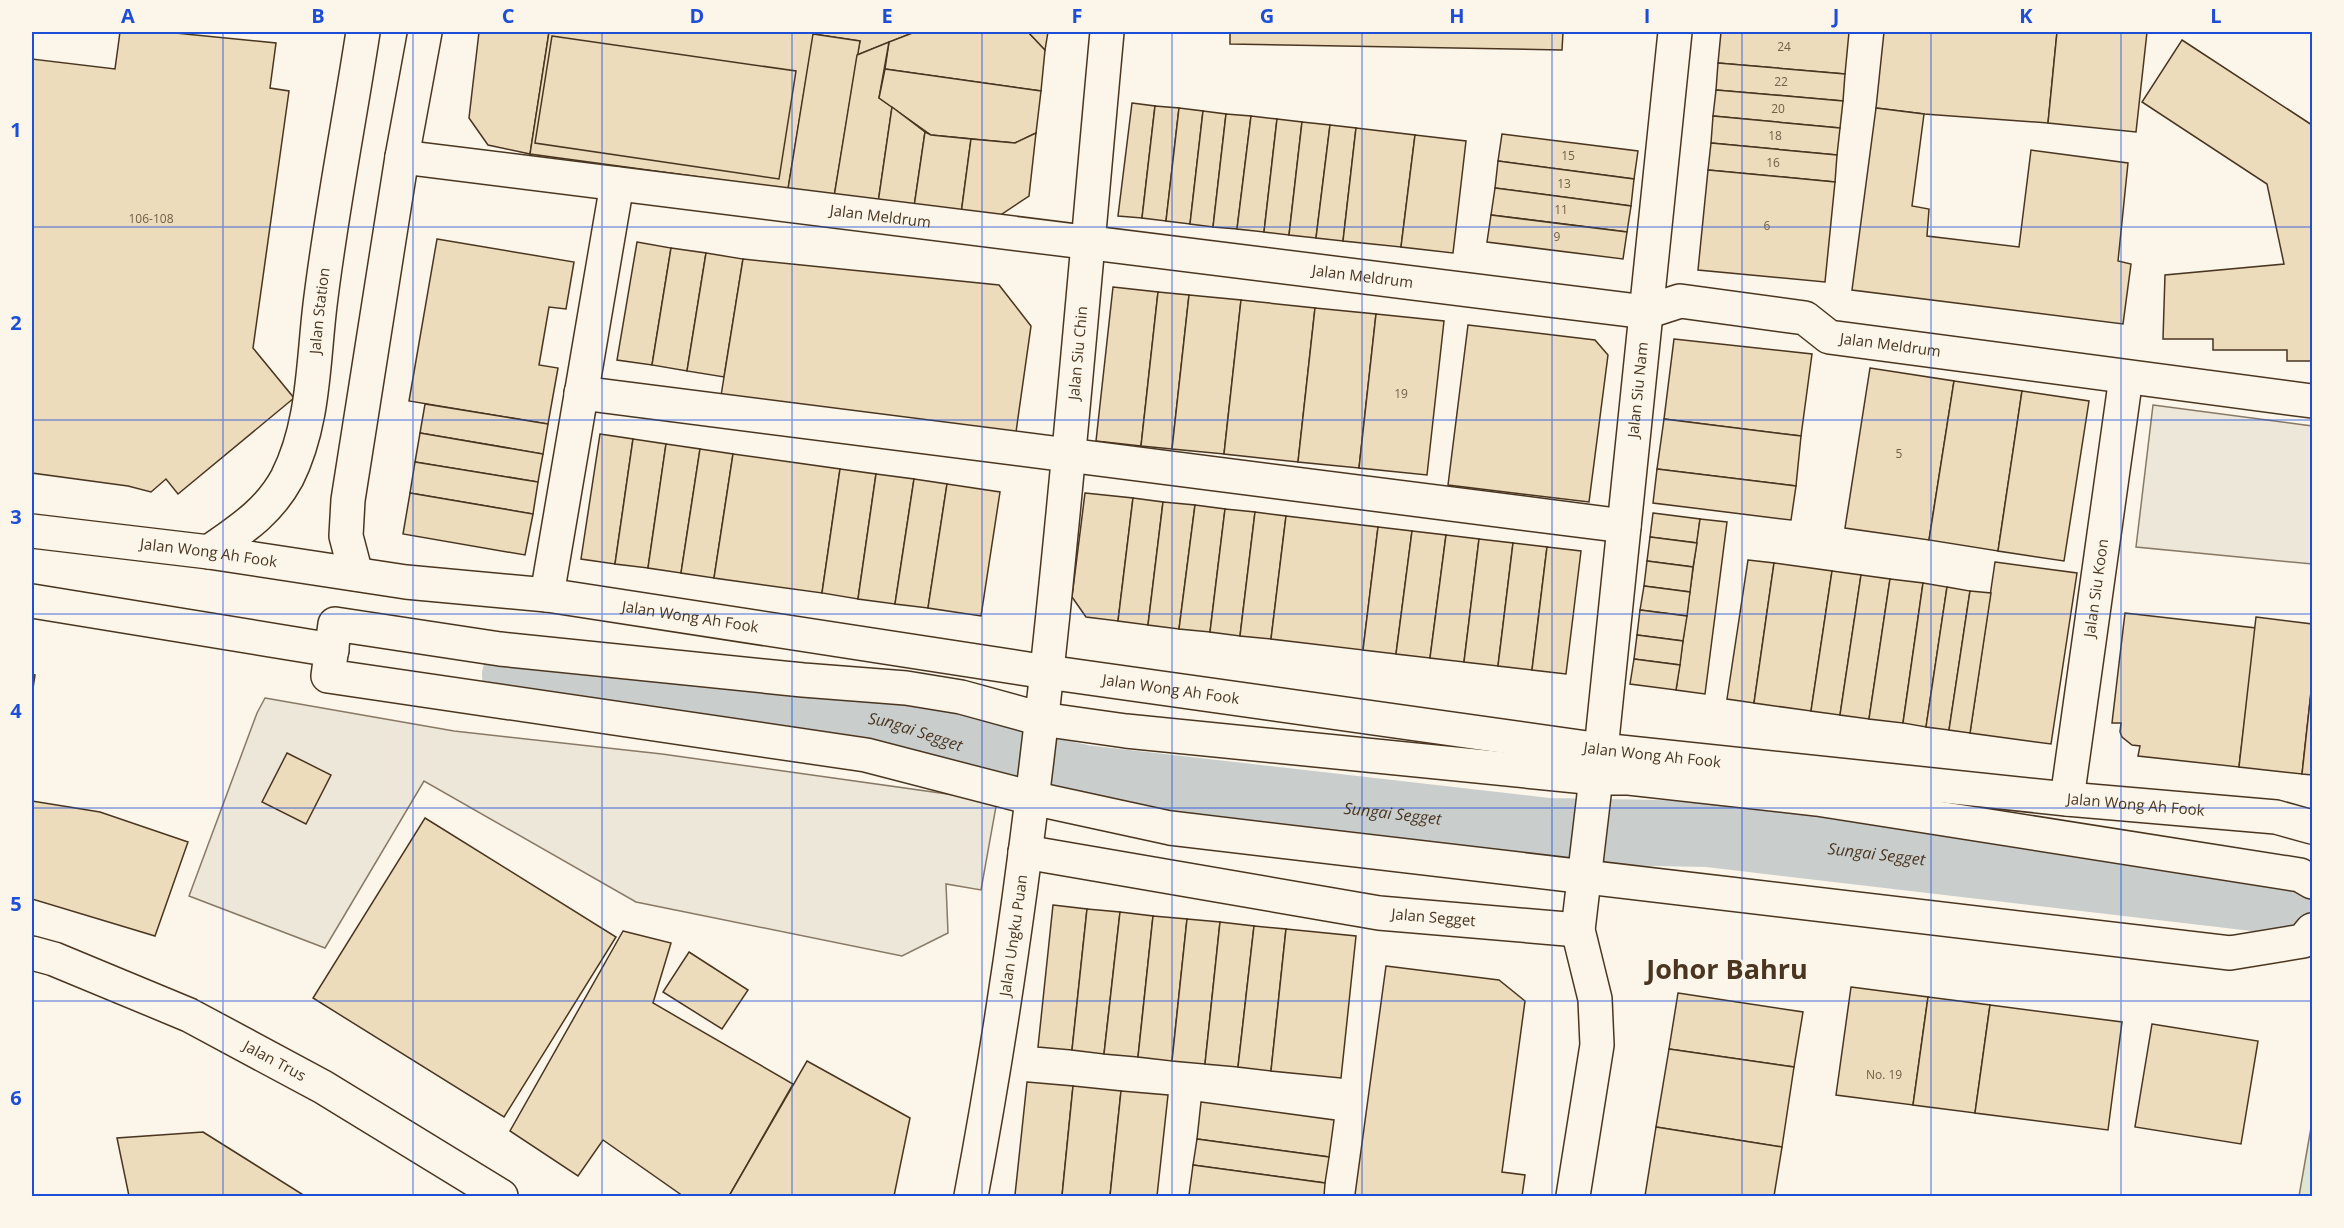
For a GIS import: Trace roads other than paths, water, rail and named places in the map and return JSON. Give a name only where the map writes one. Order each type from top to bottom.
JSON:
[{"type":"street","name":"Jalan Station","points":[[209,552],[259,517],[284,483],[302,441],[316,352],[320,305],[363,32]]},
{"type":"street","points":[[356,574],[346,536],[348,500],[402,157],[425,32]]},
{"type":"street","name":"Jalan Siu Chin","points":[[1047,672],[1107,32]]},
{"type":"street","name":"Jalan Siu Nam","points":[[1578,930],[1597,777],[1675,32]]},
{"type":"street","name":"Jalan Meldrum","points":[[402,157],[1646,312],[1680,301],[1805,318],[1829,337],[2313,401]]},
{"type":"street","points":[[547,595],[617,184]]},
{"type":"street","name":"Jalan Siu Koon","points":[[2067,799],[2126,377]]},
{"type":"street","points":[[581,393],[1624,526]]},
{"type":"street","name":"Jalan Wong Ah Fook","points":[[32,531],[209,552],[406,582],[547,595],[1047,672],[1597,777],[2067,799],[2276,817],[2313,827]]},
{"type":"street","points":[[32,601],[332,650]]},
{"type":"street","points":[[2313,882],[2300,875],[1817,799],[1629,778],[1597,777],[1041,722],[961,697],[906,688],[500,650],[335,624],[328,676],[866,755],[1170,828],[1586,871],[2230,953],[2302,940],[2313,930]]},
{"type":"street","name":"Jalan Ungku Puan","points":[[971,1197],[1001,1034],[1018,917],[1047,672]]},
{"type":"street","name":"Jalan Segget","points":[[1025,852],[1379,913],[1578,930]]},
{"type":"street","points":[[1573,1197],[1597,1045],[1595,999],[1578,930]]},
{"type":"street","name":"Jalan Trus","points":[[32,953],[54,959],[189,1015],[323,1087],[501,1197]]},
{"type":"waterway","name":"Sungai Segget","points":[[515,675],[782,704],[888,721],[1011,762],[1084,778],[1548,831],[1708,834],[2279,901]]},
{"type":"district","name":"Johor Bahru","points":[[1727,970]]}]
